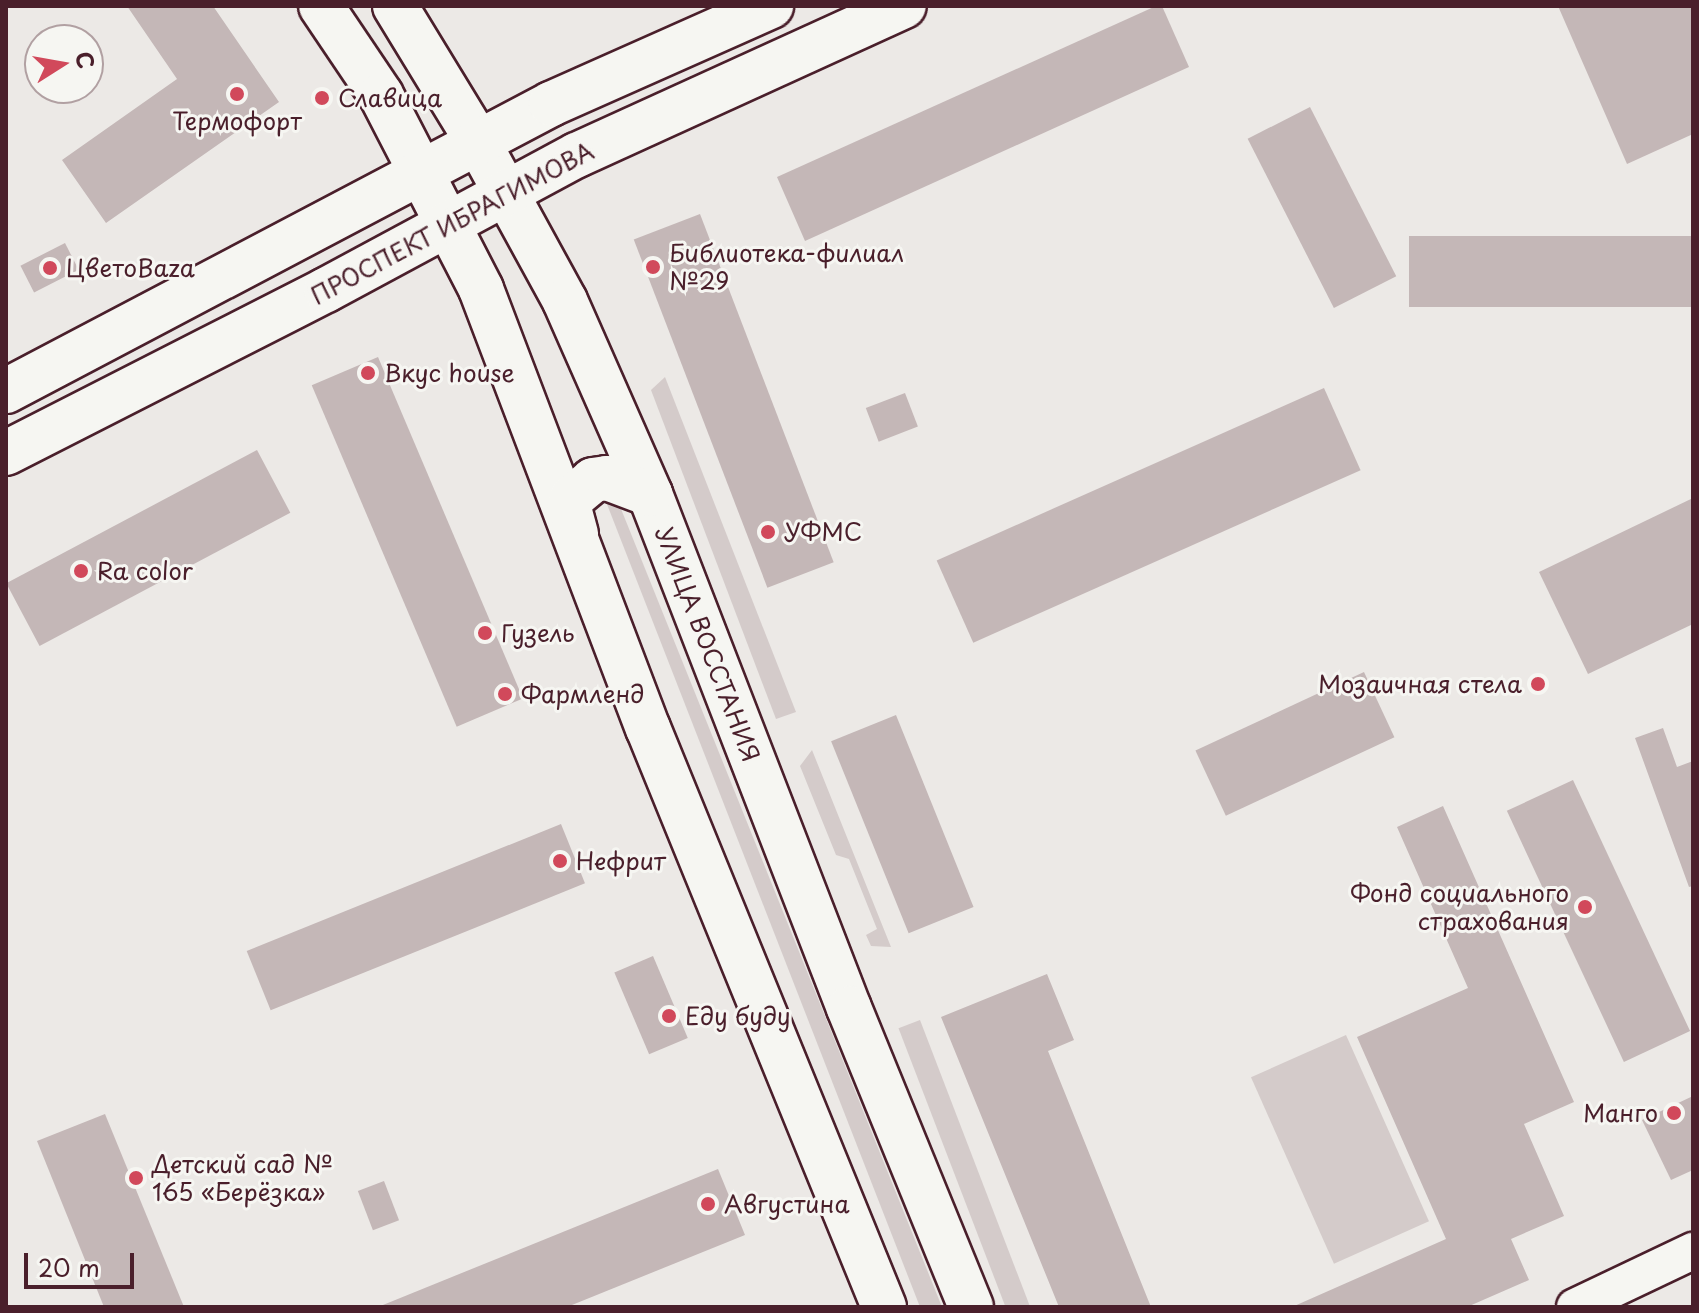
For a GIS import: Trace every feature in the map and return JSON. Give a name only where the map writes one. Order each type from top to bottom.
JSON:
[{"type":"main road","points":[[321,6],[381,95],[481,289],[654,743],[884,1307]]},
{"type":"main road","name":"УЛИЦА ВОССТАНИЯ","points":[[395,6],[478,142],[565,301],[650,494],[849,1008],[971,1307]]},
{"type":"main road","points":[[6,391],[551,104],[771,6]]},
{"type":"main road","name":"ПРОСПЕКТ ИБРАГИМОВА","points":[[6,453],[577,155],[904,6]]},
{"type":"main road","points":[[576,535],[569,508],[573,497],[593,480],[607,478],[650,494]]},
{"type":"street","points":[[1575,1307],[1693,1251]]},
{"type":"shaded area","points":[[665,377],[796,712],[776,719],[651,390]]},
{"type":"shaded area","points":[[613,489],[942,1307],[920,1307],[603,494]]},
{"type":"shaded area","points":[[812,750],[891,947],[871,946],[866,935],[877,929],[849,859],[836,855],[800,766]]},
{"type":"shaded area","points":[[920,1020],[1030,1307],[1006,1307],[899,1028]]},
{"type":"shaded area","points":[[1346,1035],[1429,1221],[1334,1264],[1251,1077]]},
{"type":"building","points":[[127,6],[213,6],[279,102],[106,223],[62,160],[177,79]]},
{"type":"building","points":[[1156,6],[1162,6],[1189,67],[805,241],[777,177]]},
{"type":"building","points":[[1558,6],[1693,6],[1693,134],[1627,164]]},
{"type":"building","points":[[1310,107],[1396,276],[1334,308],[1248,139]]},
{"type":"building","points":[[700,214],[834,562],[767,588],[634,239]]},
{"type":"building","points":[[1409,236],[1693,236],[1693,307],[1409,307]]},
{"type":"building","name":"ЦветоBaza","points":[[65,243],[79,270],[34,292],[20,266]]},
{"type":"building","points":[[378,357],[523,699],[457,727],[312,385]]},
{"type":"building","points":[[1324,388],[1361,470],[973,643],[937,560]]},
{"type":"building","points":[[905,393],[918,427],[879,442],[866,408]]},
{"type":"building","points":[[257,450],[290,513],[40,646],[6,583]]},
{"type":"building","points":[[1693,498],[1693,624],[1588,674],[1539,572]]},
{"type":"building","points":[[1364,672],[1394,737],[1226,816],[1195,751]]},
{"type":"building","points":[[896,715],[974,907],[909,933],[831,741]]},
{"type":"building","points":[[1663,728],[1677,767],[1693,761],[1693,886],[1689,887],[1635,738]]},
{"type":"building","points":[[1573,780],[1690,1031],[1624,1062],[1507,811]]},
{"type":"building","points":[[1443,806],[1574,1102],[1524,1124],[1564,1216],[1511,1239],[1529,1280],[1467,1307],[1292,1307],[1446,1239],[1357,1037],[1468,988],[1397,827]]},
{"type":"building","points":[[561,824],[585,883],[271,1010],[247,951]]},
{"type":"building","points":[[653,956],[688,1038],[649,1054],[614,972]]},
{"type":"building","points":[[1047,974],[1074,1040],[1048,1051],[1151,1307],[1059,1307],[941,1017]]},
{"type":"building","points":[[1693,1096],[1693,1170],[1671,1180],[1642,1120]]},
{"type":"building","points":[[105,1114],[184,1307],[104,1307],[37,1141]]},
{"type":"building","points":[[718,1169],[745,1235],[567,1307],[378,1307]]},
{"type":"building","points":[[384,1181],[399,1220],[373,1230],[358,1191]]},
{"type":"place","name":"Термофорт","points":[[237,94]]},
{"type":"place","name":"Славица","points":[[322,98]]},
{"type":"place","name":"Библиотека-филиал №29","points":[[653,267]]},
{"type":"place","name":"ЦветоBaza","points":[[50,268]]},
{"type":"place","name":"Вкус house","points":[[368,373]]},
{"type":"place","name":"УФМС","points":[[768,532]]},
{"type":"place","name":"Ra color","points":[[81,571]]},
{"type":"place","name":"Гузель","points":[[485,633]]},
{"type":"place","name":"Мозаичная стела","points":[[1538,684]]},
{"type":"place","name":"Фармленд","points":[[505,694]]},
{"type":"place","name":"Нефрит","points":[[560,861]]},
{"type":"place","name":"Фонд социального страхования","points":[[1585,907]]},
{"type":"place","name":"Еду буду","points":[[669,1016]]},
{"type":"place","name":"Манго","points":[[1674,1113]]},
{"type":"place","name":"Детский сад № 165 «Берёзка»","points":[[136,1178]]},
{"type":"place","name":"Августина","points":[[708,1204]]}]
